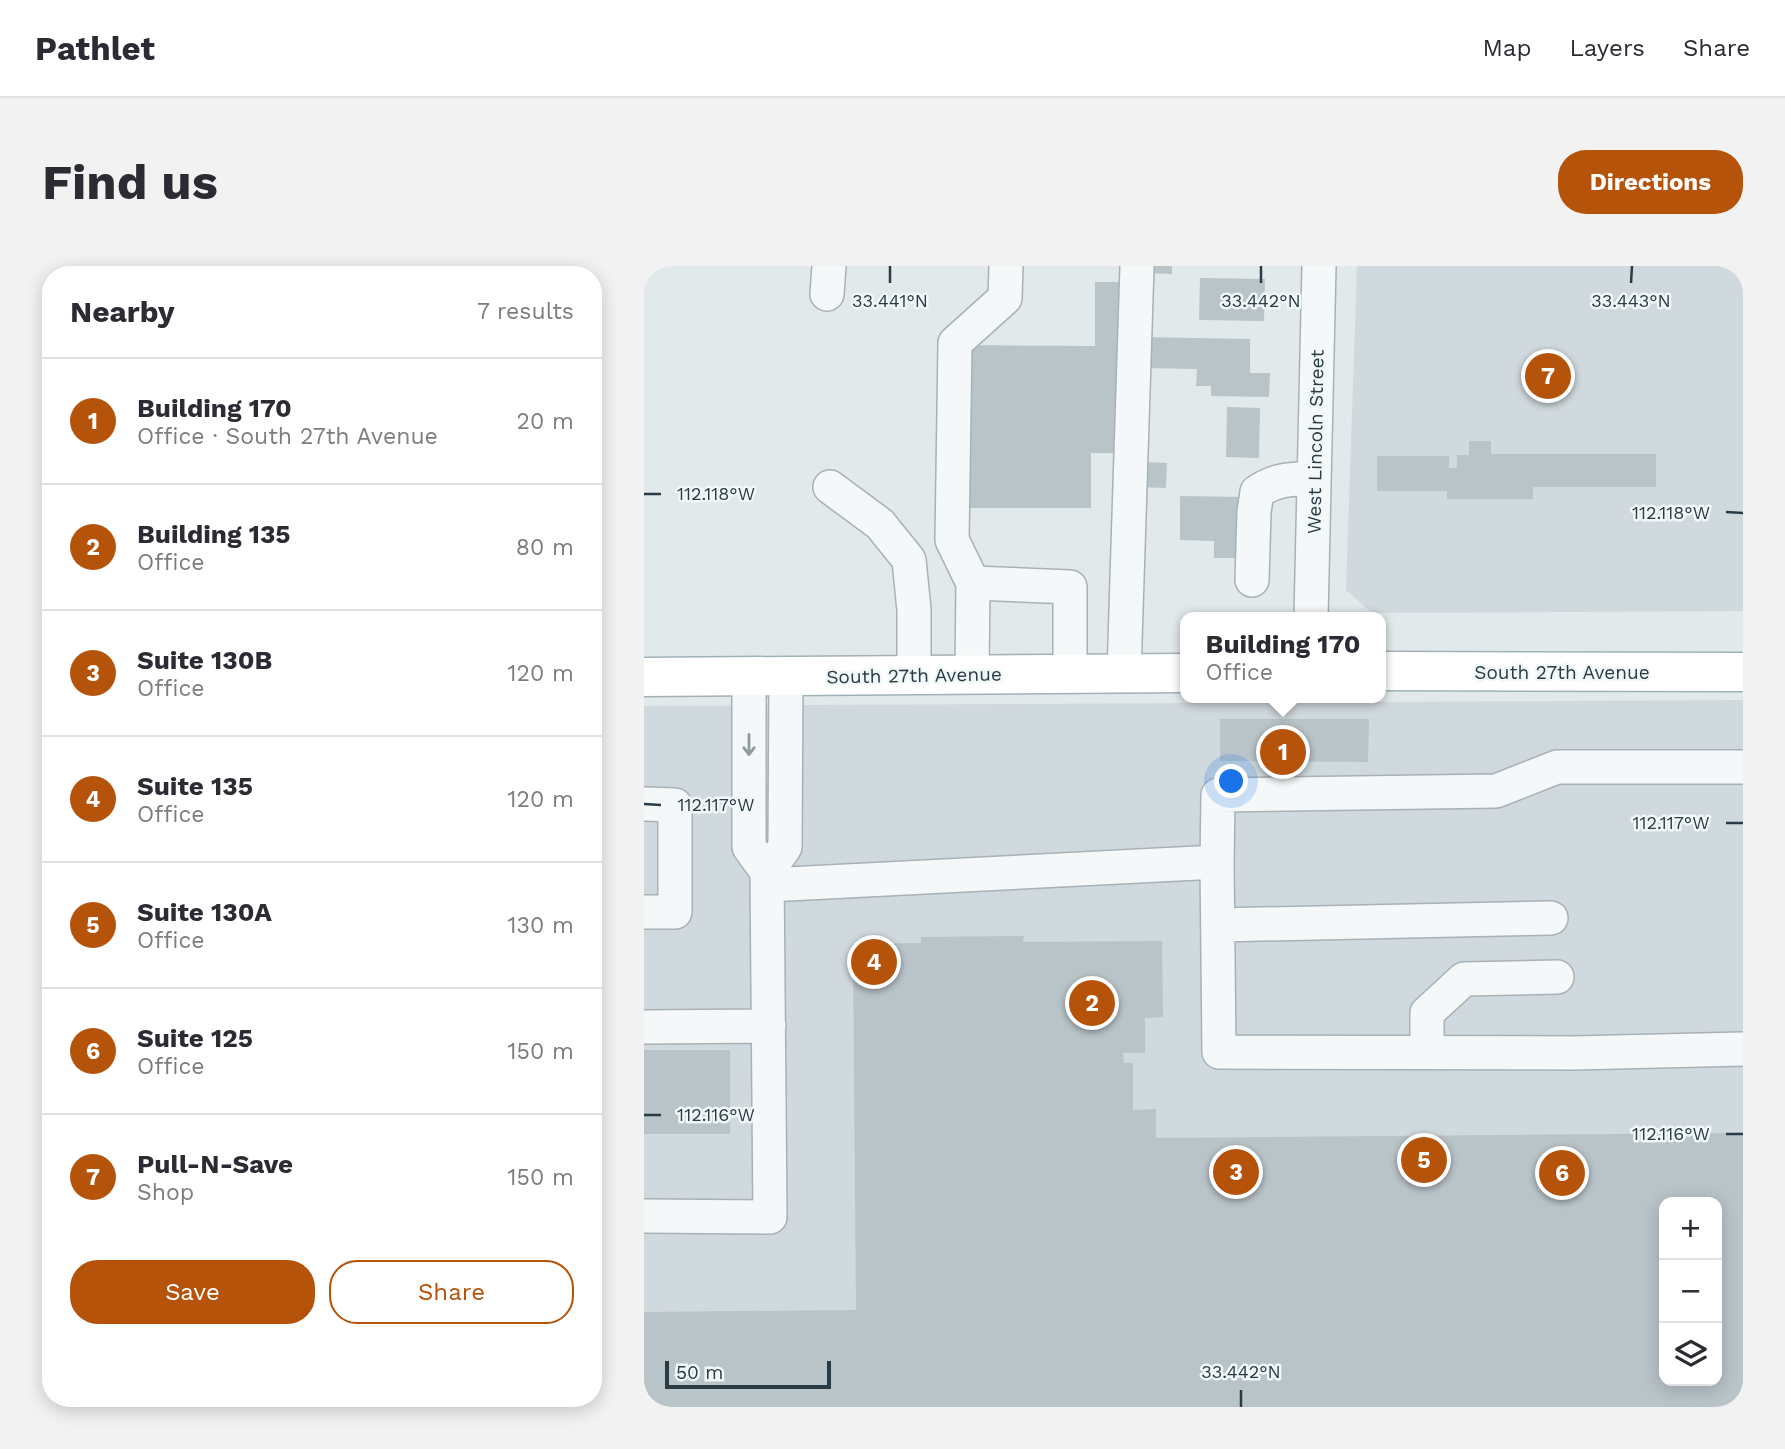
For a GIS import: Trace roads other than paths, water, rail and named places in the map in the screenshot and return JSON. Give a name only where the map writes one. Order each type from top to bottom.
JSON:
[{"type":"main road","name":"South 27th Avenue","points":[[1386,671],[1743,671]]},
{"type":"main road","name":"South 27th Avenue","points":[[644,677],[1180,673]]},
{"type":"street","points":[[972,674],[973,583],[952,540],[955,343],[1005,298],[1006,266]]},
{"type":"street","points":[[1124,673],[1137,266]]},
{"type":"street","name":"West Lincoln Street","points":[[1311,612],[1319,266]]},
{"type":"street","points":[[1252,580],[1257,492],[1269,483],[1314,478]]},
{"type":"street","points":[[830,487],[880,524],[909,560],[914,610],[914,674]]},
{"type":"street","points":[[973,583],[1070,587],[1070,673]]},
{"type":"street","points":[[644,1216],[770,1217],[768,878],[785,847],[768,676]]},
{"type":"street","points":[[1743,767],[1557,767],[1496,791],[1218,795],[1216,862],[1219,1052],[1574,1053],[1743,1049]]},
{"type":"street","points":[[644,804],[675,805],[675,912],[644,912]]},
{"type":"street","points":[[768,878],[1216,862]]},
{"type":"street","points":[[1218,925],[1551,918]]},
{"type":"street","points":[[1427,1051],[1427,1013],[1464,979],[1557,977]]},
{"type":"street","points":[[644,1027],[769,1026]]},
{"type":"place","name":"Pull-N-Save","points":[[1548,376]]},
{"type":"place","name":"Building 170","points":[[1283,752]]},
{"type":"place","name":"Suite 135","points":[[874,962]]},
{"type":"place","name":"Building 135","points":[[1092,1003]]},
{"type":"place","name":"Suite 130A","points":[[1424,1160]]},
{"type":"place","name":"Suite 130B","points":[[1236,1172]]},
{"type":"place","name":"Suite 125","points":[[1562,1173]]}]
